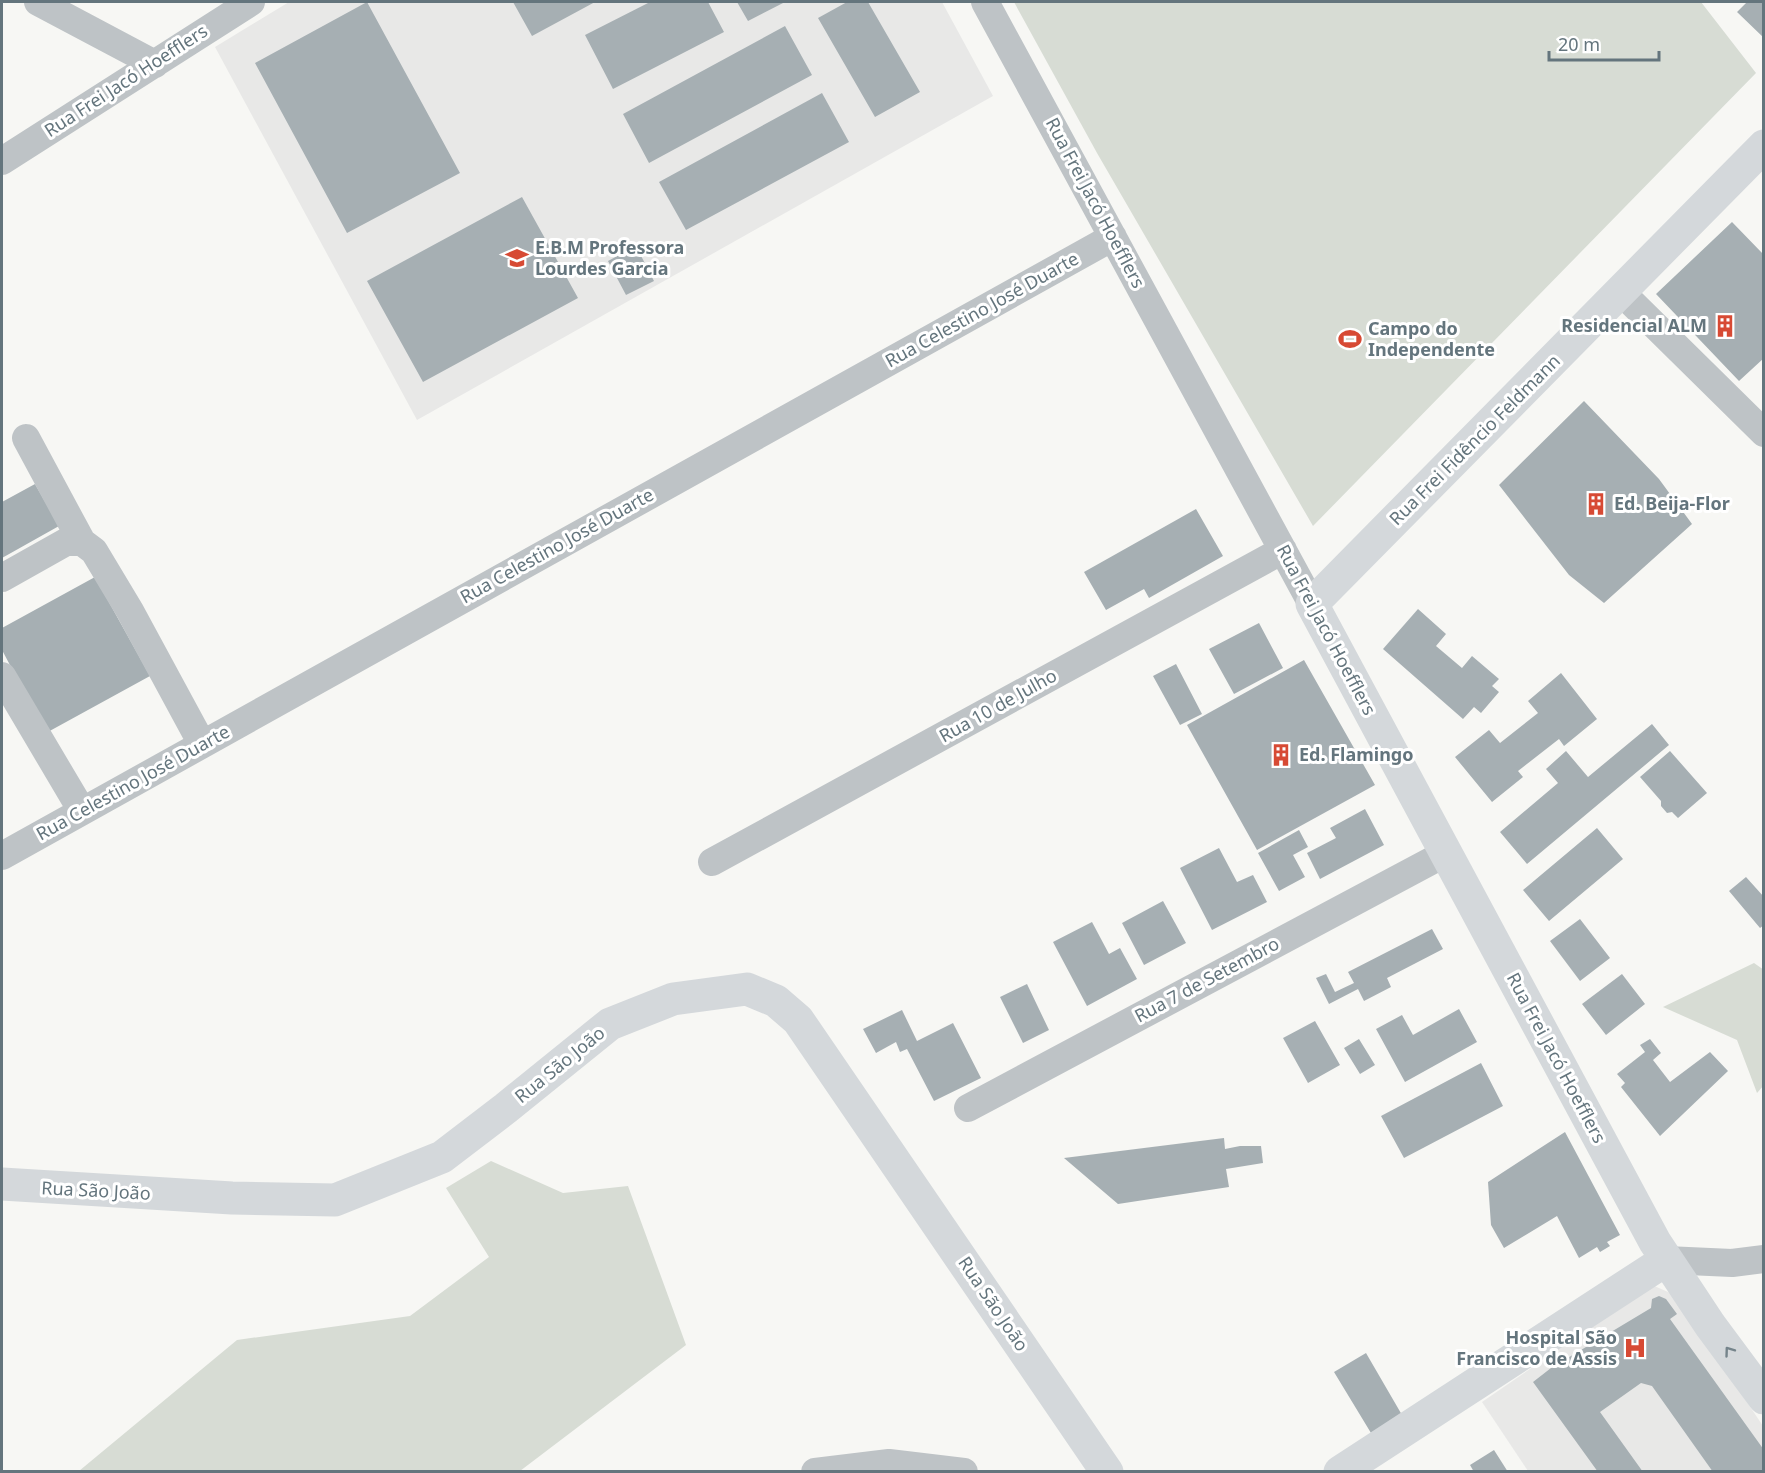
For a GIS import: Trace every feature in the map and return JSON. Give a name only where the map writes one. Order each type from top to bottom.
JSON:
[{"type":"street","points":[[38,2],[154,64]]},
{"type":"street","name":"Rua Frei Jacó Hoefflers","points":[[2,161],[251,2]]},
{"type":"street","name":"Rua Frei Jacó Hoefflers","points":[[985,2],[1666,1260],[1764,1398]]},
{"type":"street","name":"Rua Frei Fidêncio Feldmann","points":[[1312,604],[1764,146]]},
{"type":"street","name":"Rua Celestino José Duarte","points":[[2,856],[1113,237]]},
{"type":"street","points":[[1621,292],[1764,433]]},
{"type":"street","points":[[26,438],[82,542],[94,551],[106,571],[202,744]]},
{"type":"street","points":[[2,578],[66,542],[82,542]]},
{"type":"street","name":"Rua 10 de Julho","points":[[712,862],[1283,550]]},
{"type":"street","points":[[2,676],[82,811]]},
{"type":"street","name":"Rua 7 de Setembro","points":[[968,1108],[1446,853]]},
{"type":"street","name":"Rua São João","points":[[2,1184],[232,1198],[335,1200],[442,1157],[609,1024],[673,999],[747,989],[776,1001],[798,1020],[1107,1472]]},
{"type":"street","points":[[1340,1472],[1666,1260],[1732,1263],[1764,1259]]},
{"type":"street","points":[[815,1472],[889,1463],[964,1472]]},
{"type":"shaded area","name":"E.B.M Professora Lourdes Garcia","points":[[289,2],[942,2],[993,96],[417,420],[215,47]]},
{"type":"shaded area","name":"Campo do Independente","points":[[1014,2],[1701,2],[1756,73],[1313,526],[1097,153]]},
{"type":"shaded area","points":[[1754,963],[1764,970],[1764,1085],[1757,1093],[1737,1040],[1663,1007]]},
{"type":"shaded area","points":[[491,1161],[563,1193],[628,1186],[686,1345],[520,1471],[79,1471],[237,1340],[410,1316],[489,1257],[446,1188]]},
{"type":"shaded area","name":"Hospital São Francisco de Assis","points":[[1652,1285],[1675,1295],[1763,1426],[1763,1471],[1528,1471],[1482,1402]]},
{"type":"building","points":[[367,2],[460,173],[347,233],[255,63]]},
{"type":"building","points":[[513,2],[595,2],[532,36]]},
{"type":"building","points":[[650,2],[708,2],[724,32],[613,89],[585,35]]},
{"type":"building","points":[[737,2],[785,2],[748,21]]},
{"type":"building","points":[[847,2],[868,2],[920,92],[875,117],[818,18]]},
{"type":"building","points":[[1747,2],[1764,2],[1764,38],[1737,12]]},
{"type":"building","points":[[785,26],[812,75],[649,163],[623,114]]},
{"type":"building","points":[[822,93],[849,142],[686,230],[659,182]]},
{"type":"building","points":[[522,197],[578,298],[423,382],[367,281]]},
{"type":"building","name":"Residencial ALM","points":[[1732,222],[1764,255],[1764,358],[1739,381],[1656,294]]},
{"type":"building","points":[[636,246],[654,281],[626,295],[608,261]]},
{"type":"building","name":"Ed. Beija-Flor","points":[[1584,401],[1659,479],[1692,524],[1604,603],[1569,575],[1499,485]]},
{"type":"building","points":[[35,484],[59,526],[2,558],[2,502]]},
{"type":"building","points":[[1196,509],[1223,556],[1149,598],[1144,589],[1106,610],[1084,572]]},
{"type":"building","points":[[95,577],[150,676],[46,733],[2,650],[2,628]]},
{"type":"building","points":[[1418,609],[1446,634],[1436,646],[1462,668],[1472,656],[1499,679],[1492,686],[1499,692],[1481,713],[1474,707],[1463,719],[1383,649]]},
{"type":"building","points":[[1259,623],[1283,668],[1234,694],[1209,649]]},
{"type":"building","name":"Ed. Flamingo","points":[[1304,660],[1375,785],[1257,850],[1187,725]]},
{"type":"building","points":[[1176,664],[1202,714],[1180,725],[1153,676]]},
{"type":"building","points":[[1561,673],[1597,719],[1564,746],[1559,739],[1518,771],[1523,777],[1492,802],[1455,757],[1489,730],[1500,743],[1538,713],[1528,701]]},
{"type":"building","points":[[1652,724],[1669,745],[1527,864],[1500,832],[1558,783],[1546,769],[1566,751],[1588,777]]},
{"type":"building","points":[[1670,751],[1707,793],[1678,818],[1672,812],[1667,813],[1661,806],[1661,801],[1640,777]]},
{"type":"building","points":[[1365,809],[1384,845],[1320,879],[1307,853],[1336,838],[1330,828]]},
{"type":"building","points":[[1597,828],[1623,859],[1549,921],[1523,890]]},
{"type":"building","points":[[1299,830],[1308,847],[1293,855],[1305,877],[1279,891],[1258,853]]},
{"type":"building","points":[[1219,848],[1237,882],[1253,875],[1267,902],[1212,930],[1180,868]]},
{"type":"building","points":[[1746,877],[1764,897],[1764,925],[1760,928],[1729,891]]},
{"type":"building","points":[[1163,901],[1186,943],[1144,965],[1122,923]]},
{"type":"building","points":[[1580,919],[1610,958],[1580,981],[1550,941]]},
{"type":"building","points":[[1092,922],[1109,954],[1120,948],[1137,979],[1087,1006],[1053,942]]},
{"type":"building","points":[[1432,929],[1443,949],[1387,978],[1391,987],[1364,1001],[1358,989],[1329,1004],[1316,978],[1326,974],[1335,992],[1354,983],[1348,972]]},
{"type":"building","points":[[1622,974],[1645,1004],[1606,1035],[1582,1004]]},
{"type":"building","points":[[1027,984],[1049,1030],[1023,1043],[1000,997]]},
{"type":"building","points":[[1459,1009],[1477,1042],[1405,1082],[1376,1029],[1402,1015],[1413,1035]]},
{"type":"building","points":[[902,1010],[917,1041],[953,1023],[981,1078],[934,1101],[907,1049],[900,1052],[896,1042],[876,1053],[863,1029]]},
{"type":"building","points":[[1315,1021],[1340,1065],[1308,1083],[1283,1038]]},
{"type":"building","points":[[1359,1039],[1375,1065],[1360,1074],[1344,1048]]},
{"type":"building","points":[[1650,1039],[1661,1053],[1653,1060],[1670,1082],[1710,1052],[1728,1071],[1660,1136],[1621,1087],[1625,1083],[1617,1074],[1645,1052],[1640,1045]]},
{"type":"building","points":[[1481,1063],[1503,1106],[1404,1158],[1381,1116]]},
{"type":"building","points":[[1565,1132],[1620,1235],[1607,1242],[1610,1246],[1600,1252],[1597,1247],[1579,1258],[1557,1216],[1504,1248],[1491,1225],[1488,1182]]},
{"type":"building","points":[[1224,1138],[1225,1149],[1261,1146],[1263,1163],[1226,1169],[1229,1187],[1118,1204],[1064,1158]]},
{"type":"building","points":[[1659,1296],[1666,1299],[1677,1314],[1670,1319],[1764,1450],[1764,1472],[1713,1472],[1652,1386],[1641,1383],[1600,1412],[1643,1472],[1598,1472],[1533,1382],[1551,1368],[1651,1308],[1652,1299]]},
{"type":"building","points":[[1366,1353],[1402,1415],[1371,1433],[1334,1372]]},
{"type":"building","points":[[1494,1450],[1508,1472],[1474,1472],[1470,1465]]},
{"type":"place","name":"E.B.M Professora Lourdes Garcia","points":[[517,258]]},
{"type":"place","name":"Residencial ALM","points":[[1725,326]]},
{"type":"place","name":"Campo do Independente","points":[[1350,339]]},
{"type":"place","name":"Ed. Beija-Flor","points":[[1596,504]]},
{"type":"place","name":"Ed. Flamingo","points":[[1281,755]]},
{"type":"place","name":"Hospital São Francisco de Assis","points":[[1635,1348]]}]
